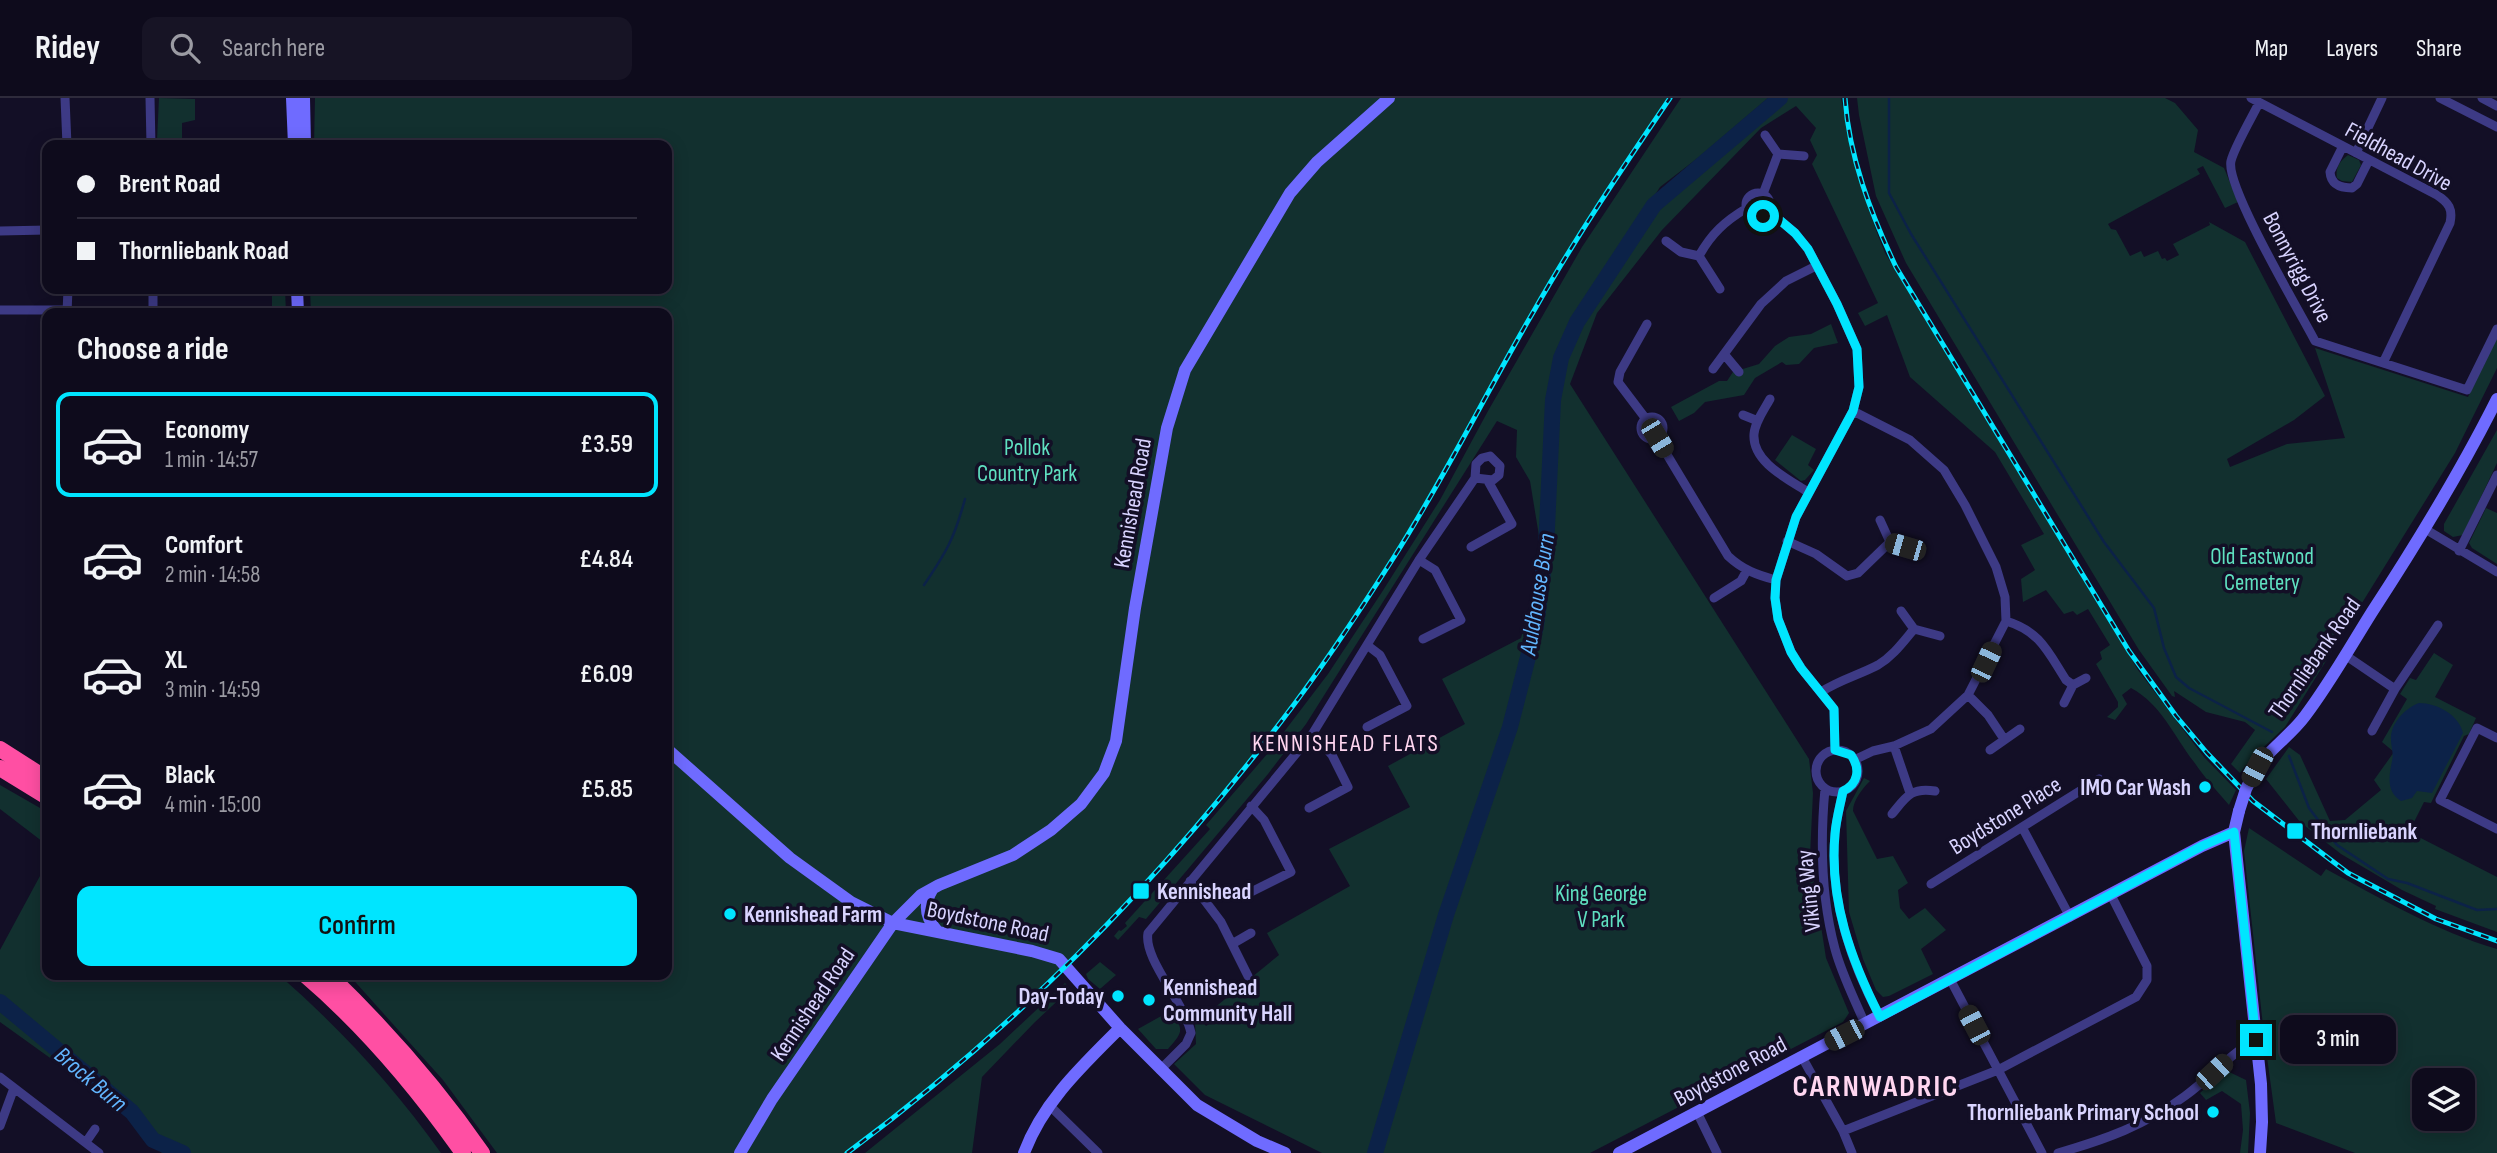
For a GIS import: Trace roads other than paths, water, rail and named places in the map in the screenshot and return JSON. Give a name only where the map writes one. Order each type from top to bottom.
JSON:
[{"type":"highway","points":[[0,750],[42,776]]},
{"type":"highway","points":[[0,768],[42,794]]},
{"type":"highway","points":[[310,980],[393,1063],[463,1153]]},
{"type":"highway","points":[[334,980],[412,1062],[451,1109],[482,1153]]},
{"type":"street","points":[[65,98],[67,140]]},
{"type":"street","points":[[150,98],[151,140]]},
{"type":"street","points":[[292,98],[294,140]]},
{"type":"street","points":[[304,98],[305,140]]},
{"type":"street","name":"Kennishead Road","points":[[740,1153],[772,1099],[893,923],[915,900],[932,889],[1013,855],[1044,835],[1081,804],[1104,773],[1116,741],[1135,608],[1167,428],[1185,370],[1290,193],[1317,162],[1388,98]]},
{"type":"street","points":[[2356,153],[2382,98]]},
{"type":"street","points":[[2440,98],[2497,127]]},
{"type":"street","points":[[2482,98],[2497,106]]},
{"type":"street","name":"Fieldhead Drive","points":[[2255,100],[2447,201],[2452,212],[2450,223],[2383,363]]},
{"type":"street","name":"Bonnyrigg Drive","points":[[2255,100],[2230,162],[2232,178],[2315,341],[2467,390],[2497,329]]},
{"type":"street","points":[[1765,135],[1778,154]]},
{"type":"street","points":[[2343,146],[2330,172],[2338,186],[2352,188],[2357,184],[2369,160]]},
{"type":"street","points":[[1778,154],[1804,156]]},
{"type":"street","points":[[1763,194],[1778,154]]},
{"type":"street","points":[[1752,194],[1763,194],[1770,203],[1769,211],[1763,216],[1755,216],[1747,208],[1747,200],[1752,194]]},
{"type":"street","points":[[1699,256],[1720,226],[1747,208]]},
{"type":"street","points":[[1769,211],[1795,233],[1808,249],[1857,349],[1859,387],[1853,411],[1808,492],[1787,541],[1776,580],[1775,598],[1778,619],[1801,668],[1834,709],[1835,750]]},
{"type":"street","points":[[0,230],[42,230]]},
{"type":"street","points":[[1666,241],[1681,252],[1699,256],[1720,289]]},
{"type":"street","points":[[1713,369],[1761,304],[1786,281],[1816,266]]},
{"type":"street","points":[[0,310],[42,311]]},
{"type":"street","points":[[1646,419],[1618,382],[1620,372],[1647,324]]},
{"type":"street","points":[[1724,354],[1739,372]]},
{"type":"street","name":"Thornliebank Road","points":[[2260,1153],[2262,1108],[2234,832],[2239,811],[2257,767],[2303,718],[2425,529],[2469,455],[2497,399]]},
{"type":"street","points":[[1770,400],[1758,421],[1754,435],[1757,448],[1766,463],[1808,492]]},
{"type":"street","points":[[1853,411],[1910,440],[1944,470],[1996,567],[2005,597],[2006,621],[1968,695],[1931,729],[1854,760]]},
{"type":"street","points":[[1743,415],[1758,421]]},
{"type":"street","points":[[1655,417],[1662,423],[1662,433],[1657,438],[1650,439],[1642,432],[1641,425],[1646,419],[1655,417]]},
{"type":"street","points":[[1657,438],[1728,556],[1747,570],[1776,580]]},
{"type":"street","points":[[1160,1070],[1186,1044],[1191,1033],[1189,1023],[1149,950],[1147,940],[1153,925],[1313,733],[1419,560],[1475,478],[1476,464],[1482,458],[1490,456],[1500,466],[1499,475],[1493,480],[1475,478]]},
{"type":"street","points":[[2459,551],[2497,475]]},
{"type":"street","points":[[1471,547],[1512,524],[1488,481]]},
{"type":"street","points":[[1880,520],[1890,542],[1905,547]]},
{"type":"street","points":[[2425,529],[2497,572]]},
{"type":"street","points":[[1787,541],[1816,554],[1847,576],[1858,573],[1890,542]]},
{"type":"street","points":[[1419,560],[1435,570],[1461,620],[1423,639]]},
{"type":"street","points":[[1714,598],[1741,581],[1747,570]]},
{"type":"street","points":[[1901,611],[1914,629],[1940,636]]},
{"type":"street","points":[[2006,621],[2019,625],[2038,637],[2066,681],[2073,685]]},
{"type":"street","points":[[2372,731],[2395,689],[2438,625]]},
{"type":"street","points":[[1821,692],[1837,681],[1879,664],[1895,653],[1914,629]]},
{"type":"street","points":[[1367,645],[1380,656],[1407,706],[1367,727]]},
{"type":"street","points":[[2344,655],[2395,689]]},
{"type":"street","points":[[2064,703],[2073,685],[2086,678]]},
{"type":"street","points":[[1968,695],[1988,715],[2004,739]]},
{"type":"street","points":[[2497,738],[2477,728],[2440,800],[2497,829]]},
{"type":"street","points":[[1990,750],[2020,729]]},
{"type":"street","points":[[1310,808],[1348,787],[1332,755],[1313,733]]},
{"type":"street","points":[[1894,746],[1910,793]]},
{"type":"street","points":[[1835,750],[1843,751],[1854,760],[1858,773],[1852,786],[1843,791],[1832,792],[1825,789],[1816,776],[1816,766],[1823,755],[1835,750]]},
{"type":"street","name":"Boydstone Road","points":[[672,753],[808,873],[850,902],[893,923],[1059,959],[1076,975],[1120,1028],[1197,1105],[1257,1141],[1285,1153]]},
{"type":"street","name":"Boydstone Place","points":[[1930,884],[2099,779]]},
{"type":"street","name":"Viking Way","points":[[1825,789],[1821,831],[1823,880],[1829,926],[1836,953],[1865,1024]]},
{"type":"street","points":[[1892,814],[1910,793],[1923,790],[1935,792]]},
{"type":"street","name":"Viking Way","points":[[1843,791],[1835,834],[1841,921],[1854,962],[1880,1017]]},
{"type":"street","points":[[1251,806],[1264,820],[1291,872],[1251,892]]},
{"type":"street","points":[[2022,827],[2070,917]]},
{"type":"street","name":"Boydstone Road","points":[[1619,1153],[2202,846],[2234,832]]},
{"type":"street","points":[[1191,881],[1208,901],[1248,975]]},
{"type":"street","points":[[932,889],[927,897],[926,907],[930,923],[937,931]]},
{"type":"street","points":[[1843,1131],[1998,1070],[2136,996],[2147,980],[2147,966],[2110,895]]},
{"type":"street","points":[[1232,944],[1251,933]]},
{"type":"street","points":[[1950,979],[2042,1153]]},
{"type":"street","points":[[1024,1153],[1049,1105],[1077,1071],[1120,1028]]},
{"type":"street","points":[[2058,1153],[2115,1136],[2149,1120],[2202,1084],[2239,1049],[2256,1040]]},
{"type":"street","points":[[1802,1057],[1843,1131],[1852,1153]]},
{"type":"street","points":[[0,1077],[99,1153]]},
{"type":"street","points":[[0,1126],[15,1088]]},
{"type":"street","points":[[1049,1105],[1098,1153]]},
{"type":"street","points":[[1697,1112],[1717,1153]]},
{"type":"street","points":[[86,1142],[95,1129]]},
{"type":"water","points":[[2419,703],[2446,711],[2457,721],[2463,733],[2432,793],[2417,791],[2412,798],[2401,801],[2393,793],[2390,783],[2393,756],[2391,734],[2399,717]]},
{"type":"waterway","name":"Auldhouse Burn","points":[[1375,1153],[1446,915],[1510,727],[1536,626],[1546,548],[1553,400],[1561,358],[1577,322],[1654,205],[1780,98]]},
{"type":"waterway","points":[[1889,98],[1889,193],[1911,234],[2104,542],[2154,608],[2164,648],[2176,677],[2189,688],[2272,732]]},
{"type":"waterway","points":[[924,585],[949,544],[965,499]]},
{"type":"waterway","points":[[2289,756],[2309,808],[2337,845],[2388,879],[2407,883],[2477,910],[2497,909]]},
{"type":"waterway","name":"Brock Burn","points":[[0,1002],[132,1112],[153,1140],[183,1153]]},
{"type":"railway","points":[[847,1153],[967,1057],[1080,951],[1186,838],[1283,719],[1394,557],[1551,282],[1600,202],[1670,98]]},
{"type":"railway","points":[[1845,98],[1856,163],[1878,227],[1896,267],[2129,651],[2176,716],[2253,801],[2348,873],[2436,919],[2497,941]]},
{"type":"place","name":"IMO Car Wash","points":[[2205,787]]},
{"type":"place","name":"Thornliebank","points":[[2295,831]]},
{"type":"place","name":"Kennishead","points":[[1141,891]]},
{"type":"place","name":"Kennishead Farm","points":[[730,914]]},
{"type":"place","name":"Day-Today","points":[[1118,996]]},
{"type":"place","name":"Kennishead Community Hall","points":[[1149,1000]]},
{"type":"place","name":"Thornliebank Primary School","points":[[2213,1112]]},
{"type":"district","name":"KENNISHEAD FLATS","points":[[1346,743]]},
{"type":"district","name":"CARNWADRIC","points":[[1876,1086]]},
{"type":"park label","name":"Pollok Country Park","points":[[1027,460]]},
{"type":"park label","name":"Old Eastwood Cemetery","points":[[2262,569]]},
{"type":"park label","name":"King George V Park","points":[[1601,906]]}]
